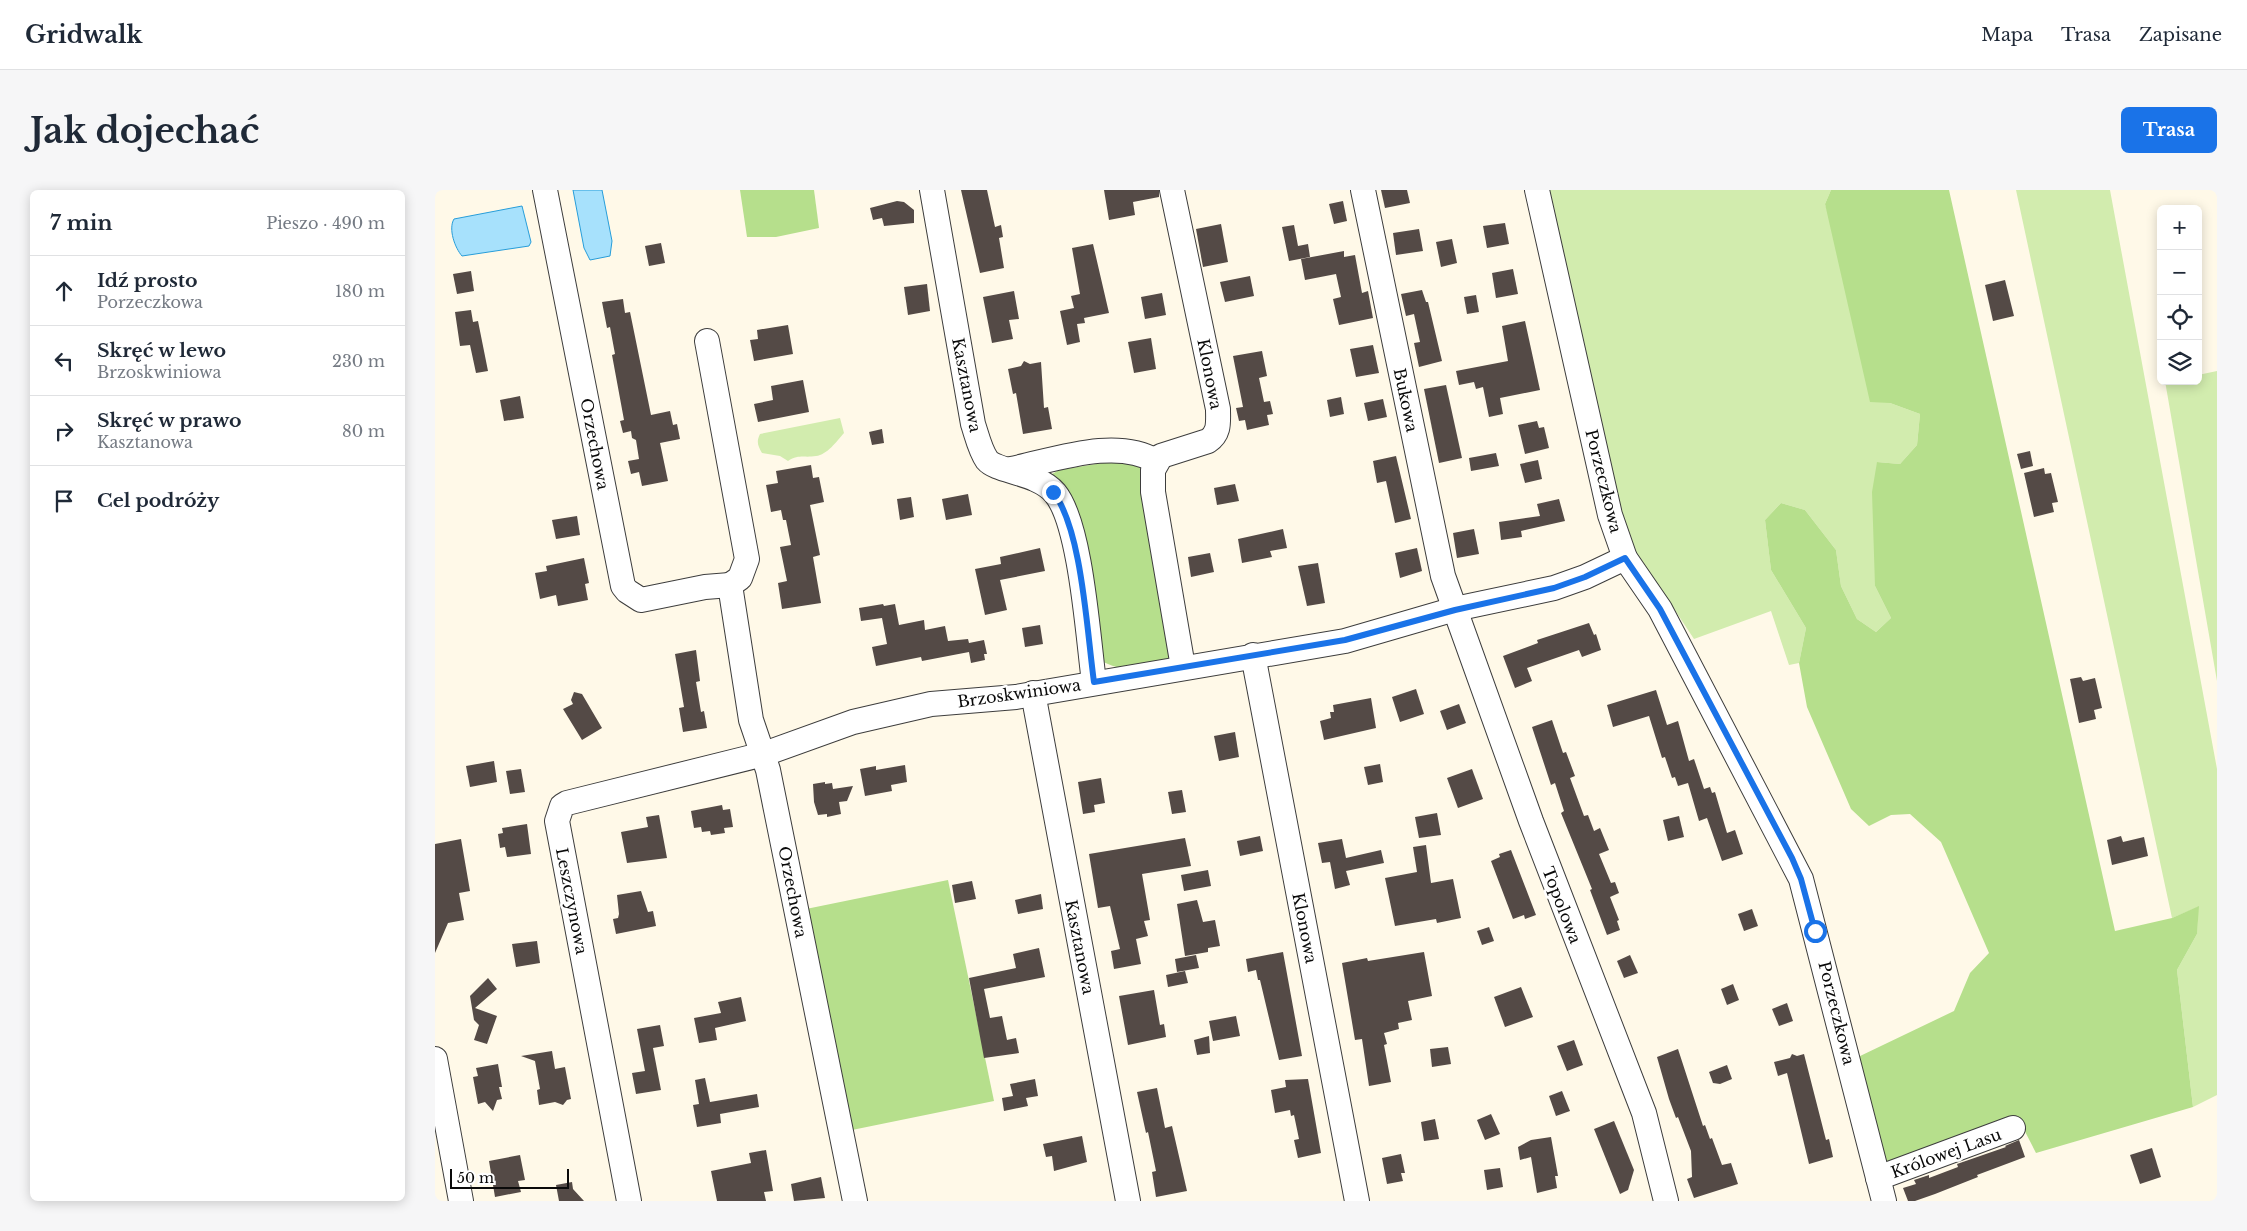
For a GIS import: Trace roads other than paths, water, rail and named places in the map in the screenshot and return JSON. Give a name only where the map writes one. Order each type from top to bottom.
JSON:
[{"type":"street","name":"Orzechowa","points":[[545,190],[623,586],[641,600],[705,587],[730,585],[753,732],[764,754],[855,1201]]},
{"type":"street","name":"Kasztanowa","points":[[931,190],[973,424],[987,460],[994,465],[1011,469],[1044,483],[1061,501],[1068,516],[1075,545],[1094,682]]},
{"type":"street","name":"Klonowa","points":[[1156,461],[1168,452],[1208,440],[1215,436],[1218,428],[1218,409],[1172,190]]},
{"type":"street","name":"Bukowa","points":[[1363,190],[1443,576],[1455,610]]},
{"type":"street","name":"Porzeczkowa","points":[[1537,190],[1610,515],[1625,558],[1660,609],[1801,879],[1884,1201]]},
{"type":"street","points":[[707,341],[747,559],[740,578],[730,585]]},
{"type":"street","points":[[1011,469],[1105,450],[1124,450],[1145,455],[1156,461],[1153,470],[1153,492],[1183,667]]},
{"type":"street","name":"Brzoskwiniowa","points":[[764,754],[863,720],[931,704],[1033,694],[1345,640],[1455,610],[1554,588],[1585,577],[1625,558]]},
{"type":"street","name":"Topolowa","points":[[1455,610],[1531,821],[1643,1113],[1666,1201]]},
{"type":"street","name":"Klonowa","points":[[1253,655],[1357,1201]]},
{"type":"street","name":"Kasztanowa","points":[[1033,694],[1128,1201]]},
{"type":"street","name":"Leszczynowa","points":[[629,1201],[557,821],[558,814],[561,806],[567,803],[764,754]]},
{"type":"street","points":[[435,1059],[461,1201]]},
{"type":"street","name":"Królowej Lasu","points":[[1878,1178],[2013,1128]]},
{"type":"water","points":[[573,190],[602,190],[612,241],[610,256],[590,260],[584,248]]},
{"type":"water","points":[[522,206],[531,242],[529,246],[462,256],[453,238],[452,223],[454,219]]}]
